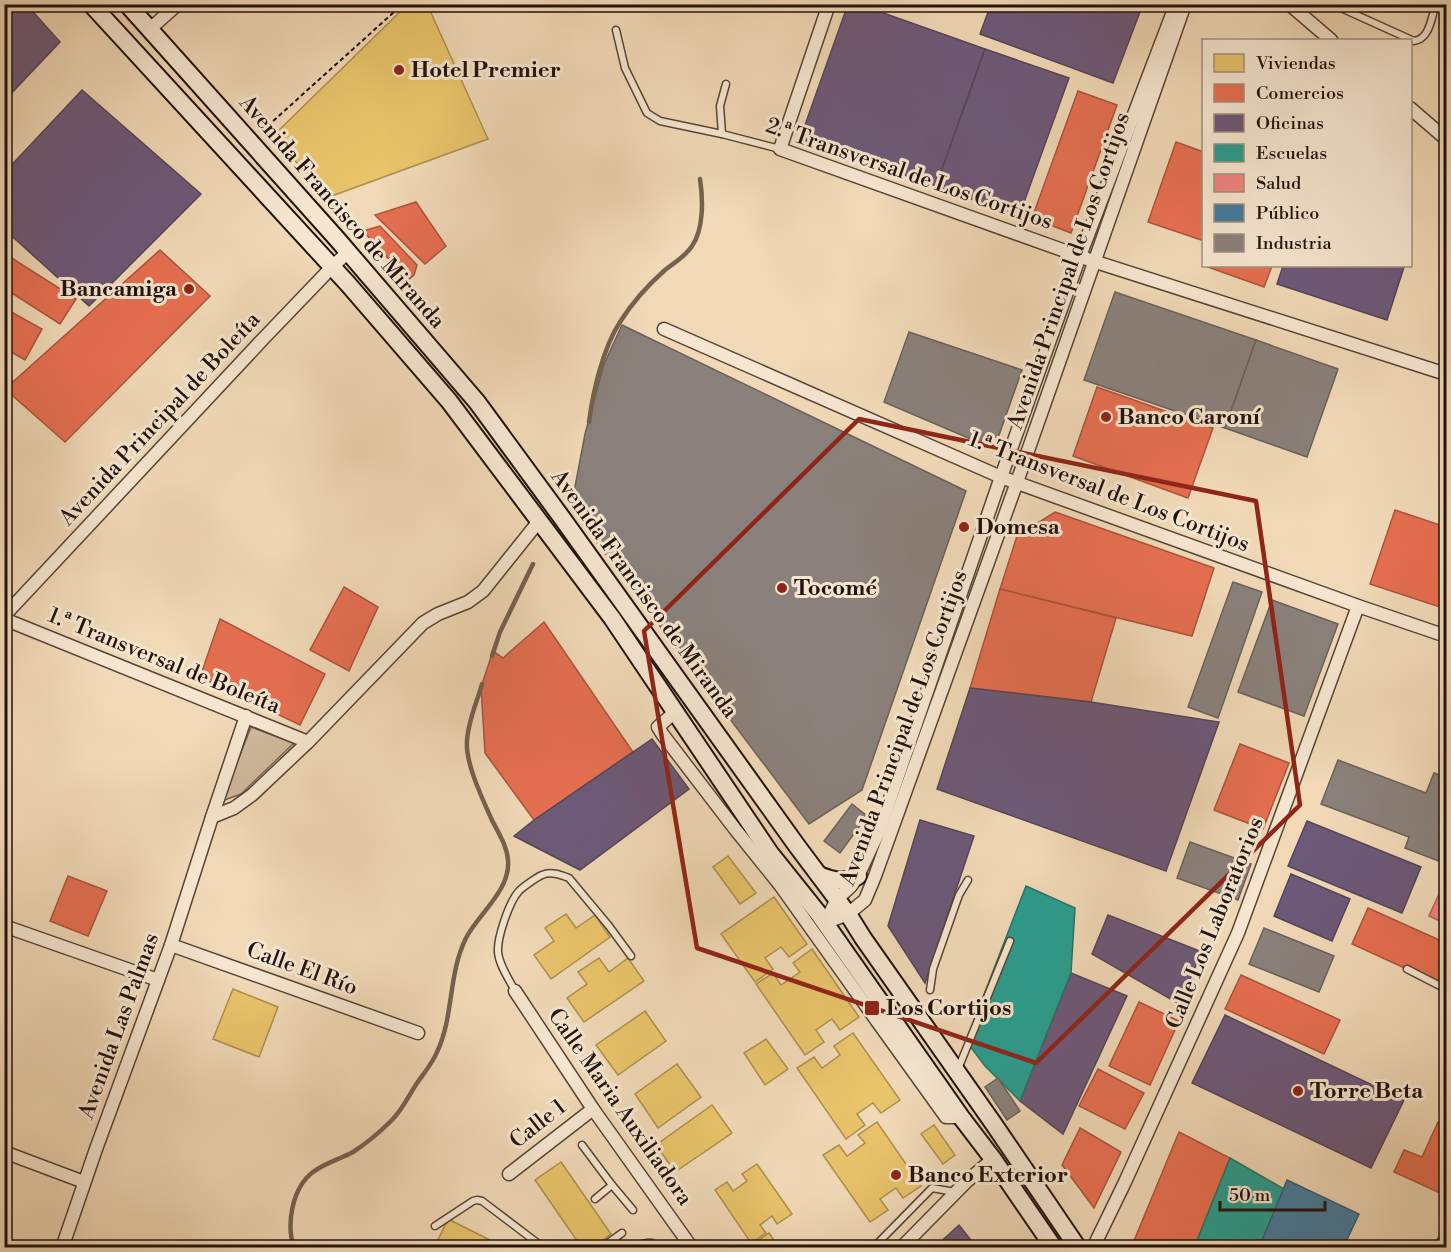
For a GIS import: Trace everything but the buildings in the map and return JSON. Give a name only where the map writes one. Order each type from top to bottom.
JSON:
[{"type":"main road","name":"Avenida Francisco de Miranda","points":[[92,4],[348,284],[448,400],[612,618],[770,853],[825,923],[898,1028],[953,1117],[993,1159],[1054,1248]]},
{"type":"main road","name":"Avenida Francisco de Miranda","points":[[127,4],[348,252],[477,402],[848,914],[869,948],[1078,1248]]},
{"type":"main road","points":[[819,874],[840,881],[858,876]]},
{"type":"main road","points":[[1444,1248],[1446,1243]]},
{"type":"street","points":[[150,29],[178,4]]},
{"type":"street","points":[[780,149],[830,4]]},
{"type":"street","name":"Avenida Principal de Los Cortijos","points":[[825,923],[837,899],[858,876],[879,831],[1080,256],[1176,4]]},
{"type":"street","name":"Avenida Principal de Los Cortijos","points":[[825,923],[848,914],[865,900],[875,876],[1017,482],[1185,4]]},
{"type":"street","points":[[1289,4],[1330,39]]},
{"type":"street","points":[[1412,110],[1446,139]]},
{"type":"street","name":"2.ª Transversal de Los Cortijos","points":[[780,149],[1094,261],[1446,374]]},
{"type":"street","name":"Avenida Principal de Boleíta","points":[[4,618],[348,252]]},
{"type":"street","name":"1.ª Transversal de Los Cortijos","points":[[664,329],[1001,477],[1446,636]]},
{"type":"street","points":[[212,817],[234,808],[252,795],[308,742],[423,623],[438,614],[468,602],[483,591],[539,521]]},
{"type":"street","name":"Calle Los Laboratorios","points":[[1093,1248],[1238,933],[1358,606]]},
{"type":"street","name":"1.ª Transversal de Boleíta","points":[[4,618],[308,742]]},
{"type":"street","name":"Avenida Francisco de Miranda","points":[[675,712],[657,727],[780,885],[877,1022],[953,1117]]},
{"type":"street","name":"Avenida Las Palmas","points":[[62,1248],[171,945],[246,716]]},
{"type":"street","points":[[768,870],[770,853]]},
{"type":"street","points":[[780,885],[797,887]]},
{"type":"street","points":[[825,923],[833,959]]},
{"type":"street","points":[[4,926],[158,980]]},
{"type":"street","name":"Calle El Río","points":[[171,945],[418,1033]]},
{"type":"street","name":"Calle Maria Auxiliadora","points":[[514,991],[692,1248]]},
{"type":"street","points":[[877,1022],[898,1028]]},
{"type":"street","name":"Calle 1","points":[[509,1174],[593,1108]]},
{"type":"street","points":[[4,1152],[84,1182]]},
{"type":"street","points":[[901,1248],[955,1192],[993,1159]]},
{"type":"lane","points":[[1332,4],[1410,39]]},
{"type":"lane","points":[[1412,40],[1421,40],[1426,35],[1436,4]]},
{"type":"lane","name":"2.ª Transversal de Los Cortijos","points":[[616,30],[625,68],[647,113],[660,121],[780,149]]},
{"type":"lane","points":[[722,134],[720,106],[726,84]]},
{"type":"lane","points":[[514,991],[498,958],[497,950],[501,929],[518,892],[541,875],[551,873],[569,878],[631,956]]},
{"type":"lane","points":[[930,990],[933,969],[959,896],[968,880]]},
{"type":"lane","points":[[957,1072],[1010,941]]},
{"type":"lane","points":[[1407,969],[1446,989]]},
{"type":"lane","points":[[582,1145],[633,1210]]},
{"type":"lane","points":[[595,1199],[612,1185]]},
{"type":"lane","points":[[873,1248],[932,1188],[955,1192]]},
{"type":"lane","points":[[435,1226],[477,1200],[544,1248]]},
{"type":"lane","points":[[601,1248],[622,1233]]},
{"type":"lane","points":[[636,1248],[648,1242],[656,1248]]},
{"type":"path","points":[[250,141],[402,4]]},
{"type":"highlighted area","points":[[859,419],[1256,501],[1300,805],[1036,1063],[697,948],[644,631]]},
{"type":"shaded area","points":[[251,727],[294,743],[241,794],[222,801]]},
{"type":"waterway","points":[[589,422],[600,370],[614,332],[646,288],[687,253],[696,239],[702,214],[700,179]]},
{"type":"waterway","points":[[492,656],[500,632],[533,564]]},
{"type":"waterway","points":[[294,1248],[291,1218],[300,1187],[313,1172],[353,1152],[392,1120],[433,1060],[446,1024],[460,952],[471,929],[499,892],[508,871],[506,849],[479,790],[467,750],[469,726],[482,684]]},
{"type":"place","name":"Hotel Premier","points":[[399,70]]},
{"type":"place","name":"Bancamiga","points":[[189,289]]},
{"type":"place","name":"Banco Caroní","points":[[1106,417]]},
{"type":"place","name":"Domesa","points":[[964,527]]},
{"type":"place","name":"Tocomé","points":[[782,588]]},
{"type":"place","name":"Los Cortijos","points":[[872,1008]]},
{"type":"place","name":"Torre Beta","points":[[1298,1091]]},
{"type":"place","name":"Banco Exterior","points":[[896,1175]]}]
